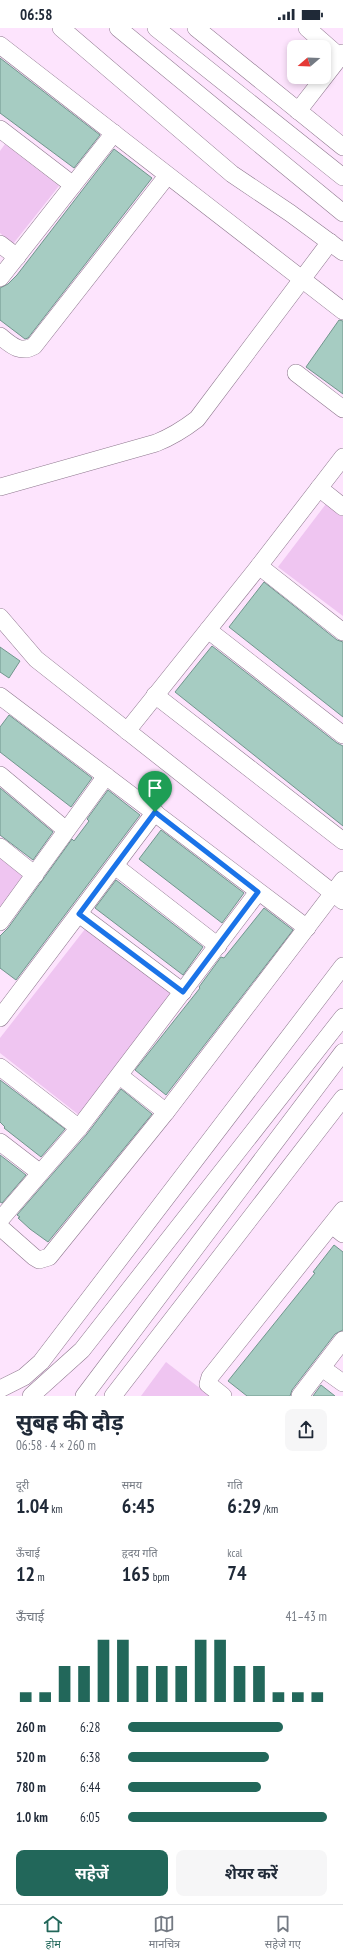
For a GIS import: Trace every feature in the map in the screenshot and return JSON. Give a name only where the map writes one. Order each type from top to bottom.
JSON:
[{"type":"street","points":[[0,487],[156,443],[168,438],[198,419],[302,280],[336,247],[232,174],[61,28]]},
{"type":"street","points":[[118,28],[343,213]]},
{"type":"street","points":[[156,28],[343,177]]},
{"type":"street","points":[[196,28],[343,147]]},
{"type":"street","points":[[298,111],[341,55],[316,31]]},
{"type":"street","points":[[0,45],[343,311]]},
{"type":"street","points":[[0,278],[114,133]]},
{"type":"street","points":[[2,135],[73,185]]},
{"type":"street","points":[[0,336],[14,347],[21,350],[34,346],[168,176]]},
{"type":"street","points":[[0,244],[17,257]]},
{"type":"street","points":[[296,373],[343,409]]},
{"type":"street","points":[[127,731],[259,566],[343,457]]},
{"type":"street","points":[[319,488],[343,507]]},
{"type":"street","points":[[259,566],[343,632]]},
{"type":"street","points":[[0,617],[36,659],[127,731],[340,891],[307,928],[166,1112],[49,1257],[39,1260],[34,1257],[0,1227]]},
{"type":"street","points":[[208,630],[343,735]]},
{"type":"street","points":[[155,695],[343,841]]},
{"type":"street","points":[[2,703],[155,812],[307,928]]},
{"type":"street","points":[[0,775],[66,830]]},
{"type":"street","points":[[0,922],[106,776]]},
{"type":"street","points":[[0,1018],[155,812]]},
{"type":"street","points":[[0,847],[35,875]]},
{"type":"street","points":[[115,866],[218,946]]},
{"type":"street","points":[[0,1220],[39,1172],[79,1128],[120,1076],[258,892]]},
{"type":"street","points":[[79,914],[183,992]]},
{"type":"street","points":[[0,1389],[24,1377],[41,1362],[343,966]]},
{"type":"street","points":[[31,1396],[82,1350],[343,1017]]},
{"type":"street","points":[[84,1396],[343,1052]]},
{"type":"street","points":[[0,1067],[79,1128]]},
{"type":"street","points":[[120,1076],[166,1112]]},
{"type":"street","points":[[113,1396],[343,1098]]},
{"type":"street","points":[[0,1142],[39,1172]]},
{"type":"street","points":[[223,1396],[208,1384],[210,1377],[337,1230],[343,1210]]},
{"type":"street","points":[[79,1312],[82,1350]]},
{"type":"street","points":[[136,1326],[156,1342]]},
{"type":"street","points":[[300,1396],[343,1340]]},
{"type":"street","points":[[322,1368],[343,1383]]},
{"type":"shaded area","points":[[5,144],[59,186],[13,244],[0,233],[0,151]]},
{"type":"shaded area","points":[[329,500],[343,511],[343,616],[278,567]]},
{"type":"shaded area","points":[[0,851],[30,875],[0,913]]},
{"type":"shaded area","points":[[89,924],[175,991],[79,1115],[0,1053],[0,1038]]},
{"type":"shaded area","points":[[166,1362],[210,1396],[141,1396]]},
{"type":"building","points":[[0,58],[100,135],[74,168],[0,113]]},
{"type":"building","points":[[114,149],[152,178],[28,338],[25,339],[0,320],[0,288],[8,284],[17,275]]},
{"type":"building","points":[[339,320],[343,321],[343,394],[306,367]]},
{"type":"building","points":[[264,582],[337,640],[343,642],[343,717],[229,627]]},
{"type":"building","points":[[212,646],[337,743],[343,746],[343,826],[175,692]]},
{"type":"building","points":[[0,647],[20,661],[9,678],[0,672]]},
{"type":"building","points":[[9,715],[92,778],[71,807],[0,752],[0,727]]},
{"type":"building","points":[[0,788],[53,832],[33,860],[0,835]]},
{"type":"building","points":[[108,790],[140,815],[16,980],[0,968],[0,936],[8,928],[72,839],[74,841],[89,821],[87,819]]},
{"type":"building","points":[[161,830],[244,893],[222,923],[139,859]]},
{"type":"building","points":[[116,880],[203,947],[183,975],[95,908]]},
{"type":"building","points":[[264,908],[293,930],[166,1095],[135,1070],[200,988],[199,987],[221,957],[224,958]]},
{"type":"building","points":[[0,1080],[65,1129],[41,1157],[4,1128],[5,1127],[0,1122]]},
{"type":"building","points":[[121,1089],[152,1114],[48,1242],[30,1229],[18,1218],[20,1217],[17,1215],[87,1134]]},
{"type":"building","points":[[0,1155],[26,1175],[2,1203],[0,1202]]},
{"type":"building","points":[[334,1245],[343,1252],[343,1330],[335,1334],[292,1390],[290,1396],[247,1396],[228,1381],[315,1273],[313,1272]]},
{"type":"building","points":[[321,1385],[335,1396],[313,1396]]},
{"type":"route","points":[[155,812],[258,892],[183,992],[79,914],[155,812]]}]
